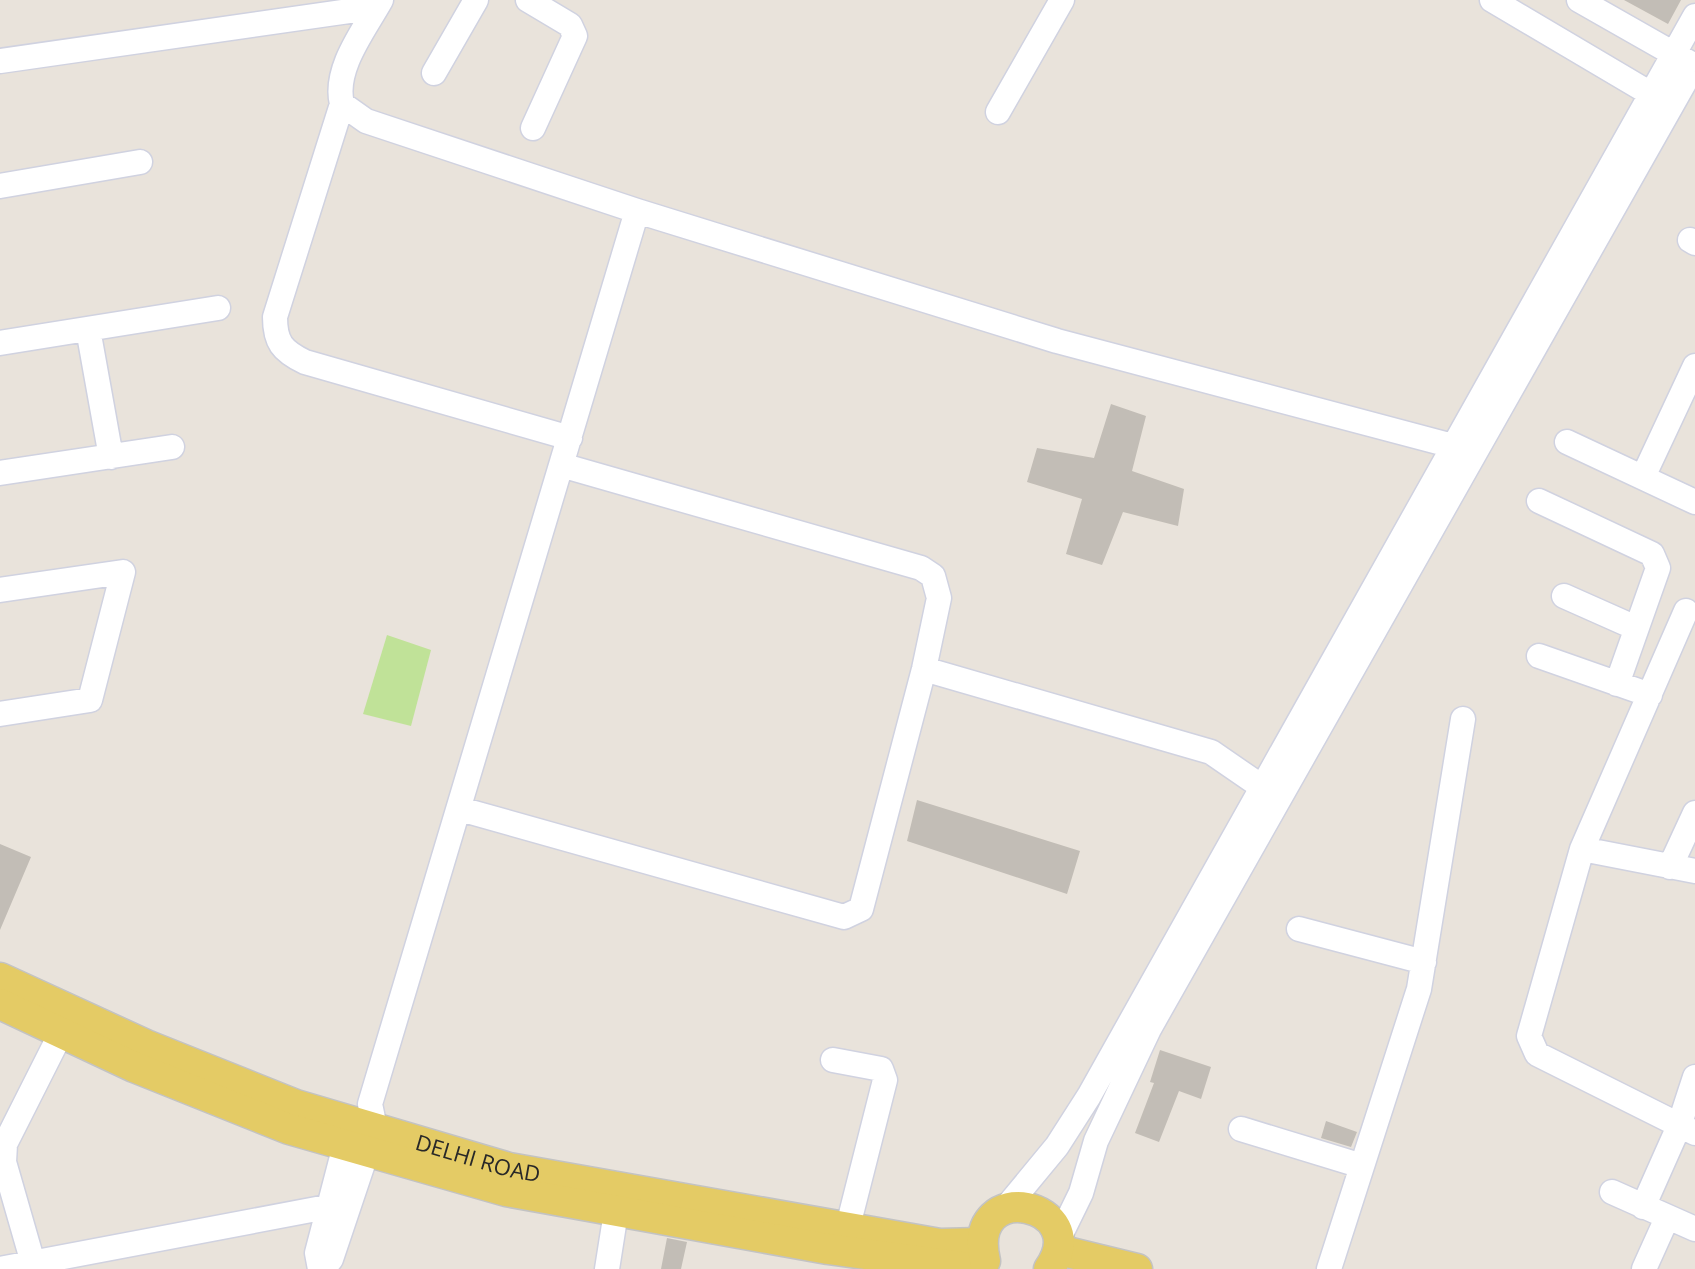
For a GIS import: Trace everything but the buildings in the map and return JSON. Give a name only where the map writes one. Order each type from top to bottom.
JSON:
[{"type":"main road","name":"DELHI ROAD","points":[[0,978],[160,1050],[362,1129],[506,1191],[828,1249],[983,1260]]},
{"type":"main road","name":"DELHI ROAD","points":[[0,1004],[134,1067],[289,1129],[362,1129],[509,1168],[848,1226],[940,1244],[983,1260]]},
{"type":"main road","points":[[983,1260],[986,1225],[1005,1209],[1028,1206],[1040,1210],[1056,1228],[1056,1252],[1137,1269]]},
{"type":"street","points":[[434,73],[476,0]]},
{"type":"street","points":[[528,0],[570,25],[575,36],[533,128]]},
{"type":"street","points":[[998,112],[1062,0]]},
{"type":"street","points":[[1492,0],[1651,94]]},
{"type":"street","points":[[1579,0],[1690,62]]},
{"type":"street","points":[[0,61],[379,4]]},
{"type":"street","points":[[379,4],[349,56],[341,87],[342,104],[275,317],[275,333],[280,348],[305,362],[570,438]]},
{"type":"street","points":[[1056,1252],[1081,1193],[1096,1141],[1149,1029],[1371,611],[1690,62],[1695,16]]},
{"type":"street","points":[[1464,449],[1651,94],[1690,62]]},
{"type":"street","points":[[342,104],[366,121],[637,211],[1057,341],[1464,449]]},
{"type":"street","points":[[0,186],[140,162]]},
{"type":"street","points":[[321,1269],[331,1259],[362,1129],[637,211]]},
{"type":"street","points":[[0,343],[218,308]]},
{"type":"street","points":[[88,329],[111,457]]},
{"type":"street","points":[[1643,477],[1693,374]]},
{"type":"street","points":[[1567,442],[1695,502]]},
{"type":"street","points":[[0,473],[172,447]]},
{"type":"street","points":[[460,809],[850,916],[861,909],[924,669],[939,598],[933,576],[921,568],[561,465]]},
{"type":"street","points":[[1539,501],[1652,554],[1658,568],[1617,684]]},
{"type":"street","points":[[0,590],[123,572],[90,700],[0,714]]},
{"type":"street","points":[[1564,596],[1636,628]]},
{"type":"street","points":[[1005,1209],[1057,1146],[1089,1096],[1262,787],[1371,611]]},
{"type":"street","points":[[1686,611],[1582,849],[1529,1043],[1537,1054],[1687,1129]]},
{"type":"street","points":[[1539,656],[1650,695]]},
{"type":"street","points":[[924,669],[1211,752],[1262,787]]},
{"type":"street","points":[[1329,1269],[1419,989],[1463,719]]},
{"type":"street","points":[[1670,867],[1695,813]]},
{"type":"street","points":[[1582,849],[1695,871]]},
{"type":"street","points":[[1299,929],[1424,962]]},
{"type":"street","points":[[33,1263],[4,1162],[5,1144],[61,1033]]},
{"type":"street","points":[[833,1060],[881,1069],[885,1080],[848,1226]]},
{"type":"street","points":[[1643,1207],[1687,1129],[1695,1077]]},
{"type":"street","points":[[321,1269],[317,1253],[327,1207],[362,1129]]},
{"type":"street","points":[[1241,1129],[1362,1166]]},
{"type":"street","points":[[1612,1192],[1695,1229]]},
{"type":"street","points":[[0,1269],[327,1207]]},
{"type":"street","points":[[607,1269],[616,1212]]},
{"type":"street","points":[[1644,1269],[1667,1218]]},
{"type":"green space","points":[[387,635],[431,650],[411,726],[363,714]]}]
